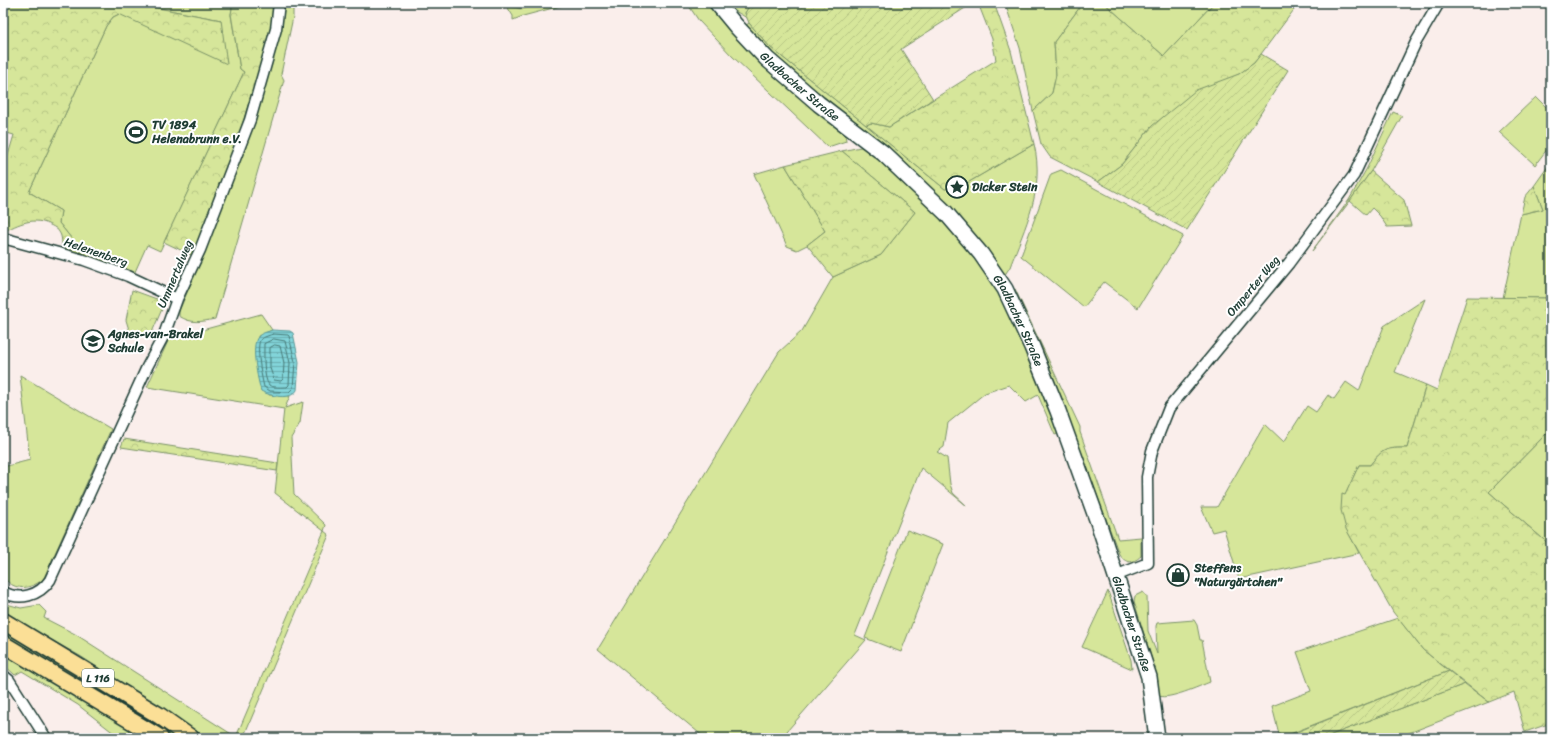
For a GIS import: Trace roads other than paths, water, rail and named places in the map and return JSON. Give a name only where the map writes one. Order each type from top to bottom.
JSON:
[{"type":"main road","name":"Gladbacher Straße","points":[[717,3],[768,60],[819,104],[882,153],[946,213],[981,254],[1005,289],[1032,347],[1060,419],[1115,576],[1149,677],[1157,738]]},
{"type":"main road","name":"L 116","points":[[3,621],[160,716],[191,738]]},
{"type":"main road","name":"L 116","points":[[3,644],[160,738]]},
{"type":"street","name":"Ummertalweg","points":[[3,592],[13,596],[23,597],[39,592],[50,580],[147,367],[164,335],[177,298],[200,250],[250,120],[276,29],[279,3]]},
{"type":"street","name":"Omperter Weg","points":[[1115,576],[1148,563],[1147,477],[1152,451],[1169,408],[1289,263],[1354,175],[1416,42],[1439,3]]},
{"type":"street","name":"Helenenberg","points":[[3,238],[84,260],[128,276],[177,298]]},
{"type":"street","points":[[6,678],[46,738]]},
{"type":"water","points":[[272,330],[290,331],[293,333],[299,362],[297,390],[290,396],[275,396],[261,391],[255,363],[256,341],[260,334]]},
{"type":"place","name":"TV 1894 Helenabrunn e.V.","points":[[136,132]]},
{"type":"place","name":"Dicker Stein","points":[[957,187]]},
{"type":"place","name":"Agnes-van-Brakel Schule","points":[[93,341]]},
{"type":"place","name":"Steffens \"Naturgärtchen\"","points":[[1178,575]]}]
